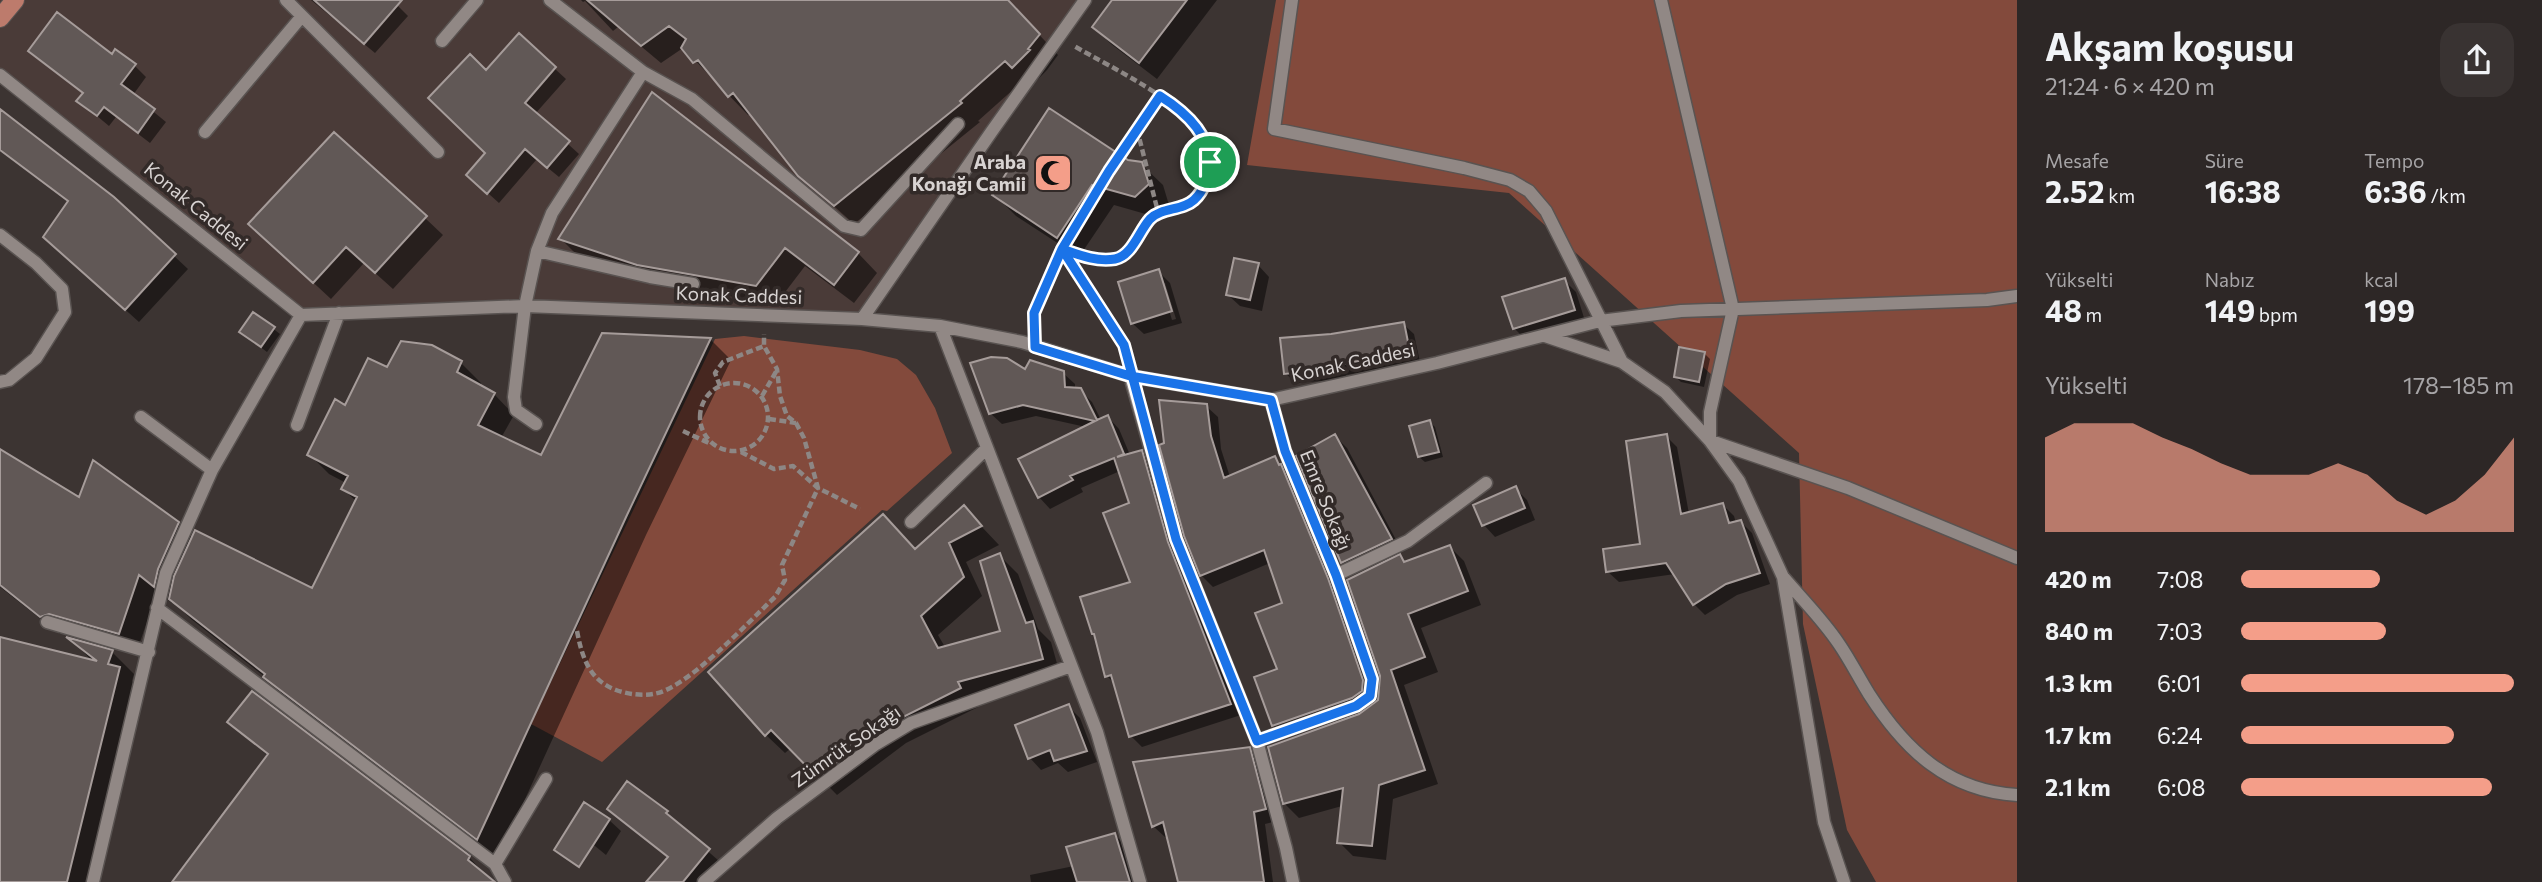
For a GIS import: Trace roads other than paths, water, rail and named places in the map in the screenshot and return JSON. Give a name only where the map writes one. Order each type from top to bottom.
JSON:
[{"type":"main road","points":[[0,18],[14,1]]},
{"type":"street","points":[[286,0],[438,152]]},
{"type":"street","points":[[442,41],[477,0]]},
{"type":"street","points":[[550,0],[643,72],[692,99],[844,226],[861,230],[958,124]]},
{"type":"street","points":[[862,319],[1085,0]]},
{"type":"street","points":[[1292,0],[1274,129],[1464,168],[1510,180],[1529,191],[1546,211],[1622,362]]},
{"type":"street","points":[[1661,0],[1733,309],[1710,412],[1710,441]]},
{"type":"street","points":[[205,132],[302,16]]},
{"type":"street","points":[[536,424],[516,410],[514,397],[525,306],[537,251],[552,213],[643,72]]},
{"type":"street","name":"Konak Caddesi","points":[[0,75],[301,315],[525,306],[862,319],[940,326],[1022,342],[1130,376],[1271,400],[1437,363],[1600,321],[1681,311],[1987,300],[2017,296]]},
{"type":"street","points":[[0,235],[36,263],[62,289],[65,312],[36,358],[9,380],[0,382]]},
{"type":"street","points":[[537,251],[693,284]]},
{"type":"street","points":[[297,425],[339,313]]},
{"type":"street","points":[[93,882],[166,573],[212,470],[301,315]]},
{"type":"street","points":[[940,326],[1097,732],[1140,882]]},
{"type":"street","points":[[1545,336],[1622,362],[1665,392],[1710,441],[1739,481],[1783,577],[1824,822],[1844,882]]},
{"type":"street","points":[[1130,376],[1176,539],[1257,741],[1293,882]]},
{"type":"street","name":"Emre Sokağı","points":[[1257,741],[1356,706],[1370,696],[1372,679],[1336,575],[1285,451],[1271,400]]},
{"type":"street","points":[[141,417],[212,470]]},
{"type":"street","points":[[1710,441],[1848,488],[2017,558]]},
{"type":"street","points":[[911,522],[987,448]]},
{"type":"street","points":[[1336,575],[1408,541],[1486,483]]},
{"type":"street","points":[[1783,577],[1839,643],[1870,696],[1898,734],[1932,768],[1963,784],[1997,794],[2017,795]]},
{"type":"street","points":[[157,608],[495,864],[505,882]]},
{"type":"street","points":[[47,622],[149,652]]},
{"type":"street","name":"Zümrüt Sokağı","points":[[704,882],[777,818],[876,744],[911,723],[1071,666]]},
{"type":"street","points":[[495,864],[546,779]]},
{"type":"place","name":"Araba Konağı Camii","points":[[1053,173]]}]
